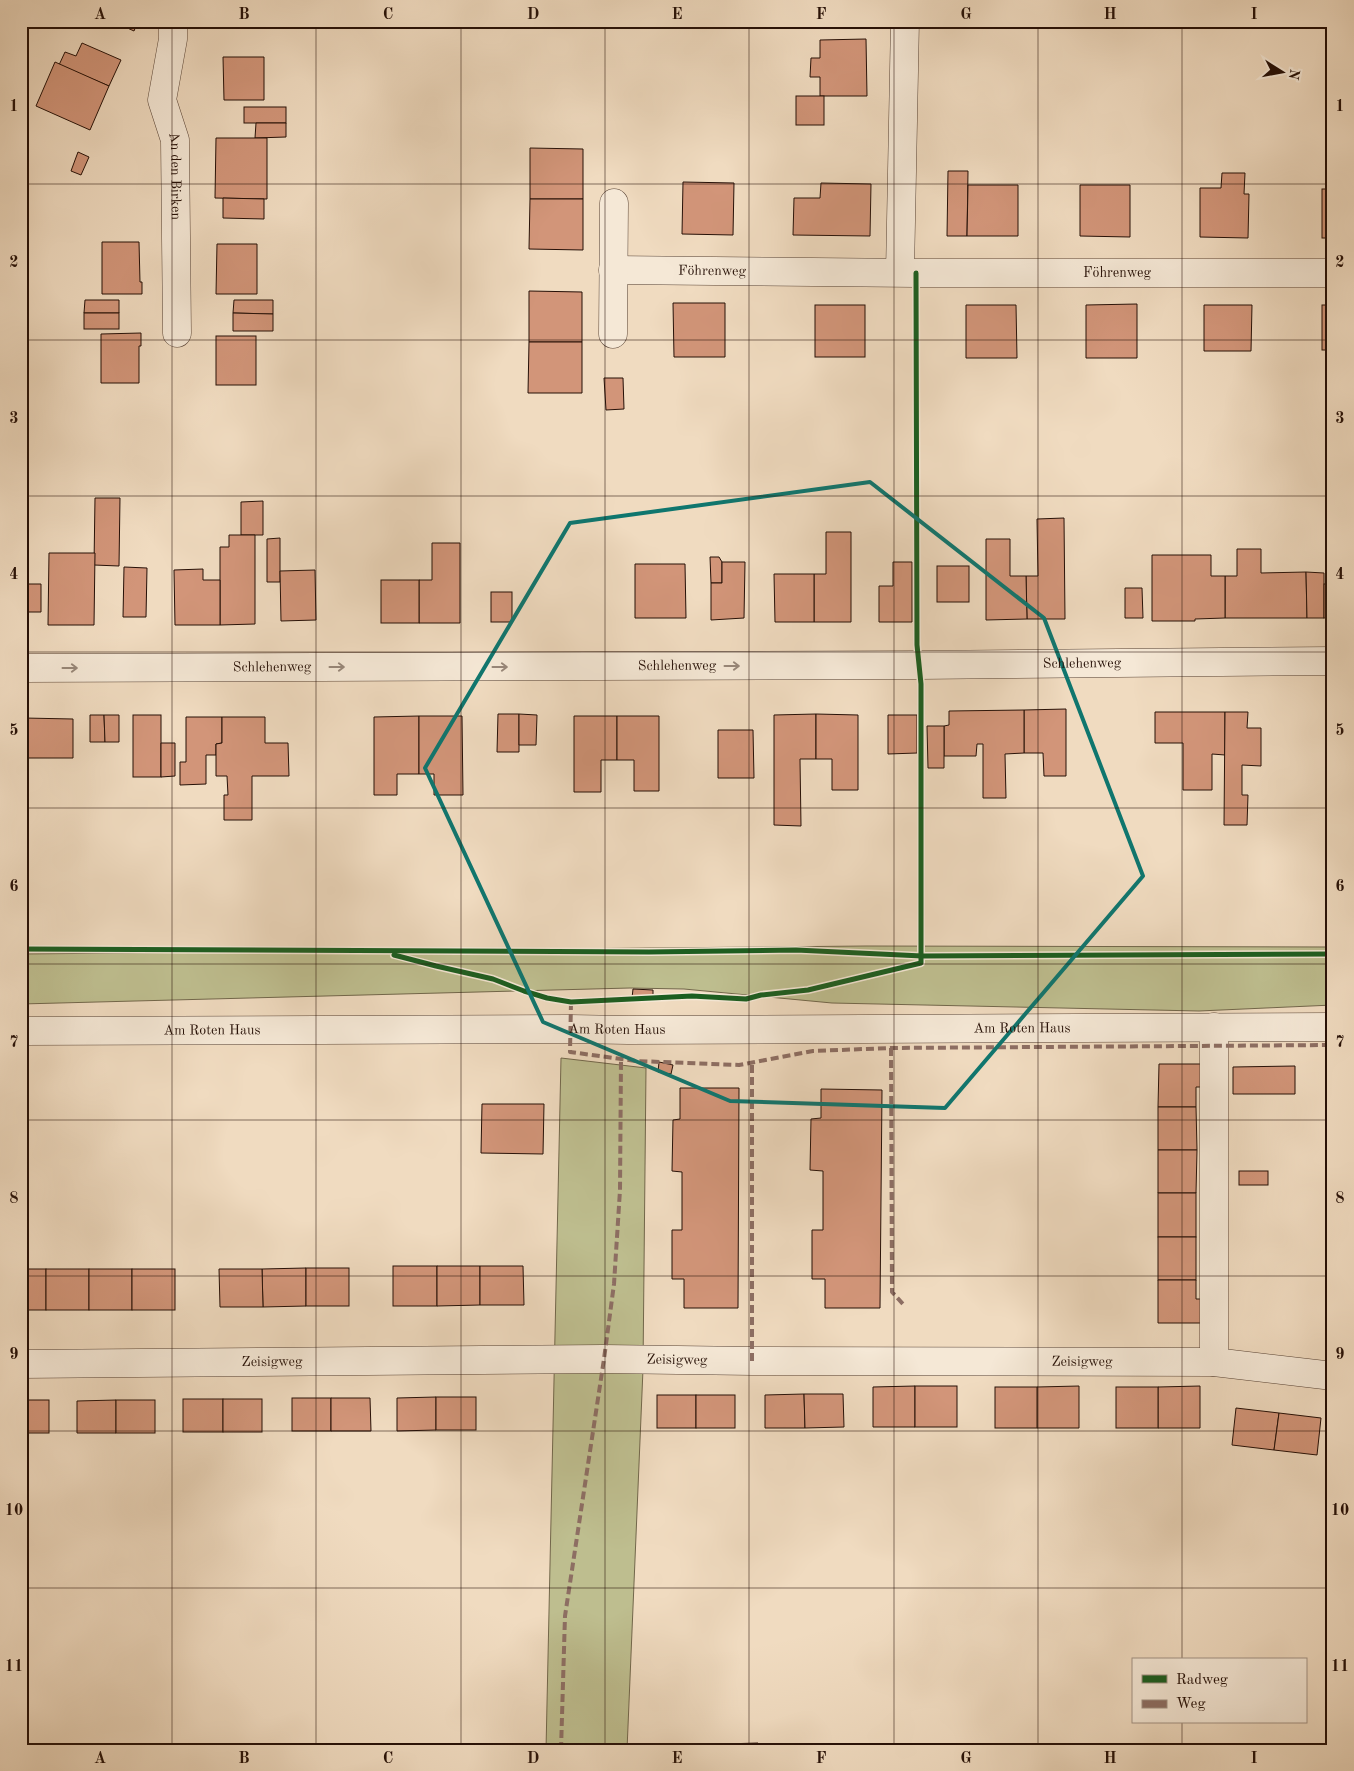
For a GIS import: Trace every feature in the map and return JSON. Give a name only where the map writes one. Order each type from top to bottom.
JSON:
[{"type":"street","name":"An den Birken","points":[[173,21],[162,100],[175,140],[177,333]]},
{"type":"street","points":[[900,272],[905,21]]},
{"type":"street","points":[[613,334],[614,203]]},
{"type":"street","name":"Föhrenweg","points":[[614,270],[1333,273]]},
{"type":"street","name":"Schlehenweg","points":[[21,668],[910,665],[1333,661]]},
{"type":"street","points":[[1214,1027],[1214,1362]]},
{"type":"street","name":"Am Roten Haus","points":[[21,1031],[1333,1027]]},
{"type":"street","name":"Zeisigweg","points":[[21,1364],[604,1359],[1214,1362],[1333,1376]]},
{"type":"highlighted area","points":[[870,482],[1044,618],[1143,876],[945,1108],[730,1101],[543,1022],[425,768],[570,523]]},
{"type":"green space","points":[[866,946],[1333,947],[1333,1005],[1199,1011],[832,1003],[684,989],[630,988],[21,1004],[21,954]]},
{"type":"green space","points":[[561,1058],[646,1068],[643,1369],[627,1750],[546,1750]]},
{"type":"building","points":[[112,21],[138,21],[134,31]]},
{"type":"building","points":[[866,39],[867,96],[820,96],[820,77],[810,77],[811,58],[820,58],[820,40]]},
{"type":"building","points":[[82,43],[121,60],[109,86],[59,65],[65,52],[76,56]]},
{"type":"building","points":[[223,57],[264,57],[264,100],[224,100]]},
{"type":"building","points":[[55,62],[109,86],[90,130],[36,106]]},
{"type":"building","points":[[796,96],[824,96],[824,125],[796,125]]},
{"type":"building","points":[[244,107],[286,107],[286,123],[244,123]]},
{"type":"building","points":[[256,123],[286,123],[286,137],[255,138]]},
{"type":"building","points":[[216,138],[267,138],[267,199],[215,198]]},
{"type":"building","points":[[530,148],[583,149],[583,199],[530,199]]},
{"type":"building","points":[[78,152],[89,157],[81,175],[71,171]]},
{"type":"building","points":[[948,171],[968,171],[967,236],[947,236]]},
{"type":"building","points":[[1222,173],[1245,173],[1244,194],[1249,194],[1248,238],[1200,237],[1200,188],[1221,188]]},
{"type":"building","points":[[683,182],[734,183],[733,235],[682,234]]},
{"type":"building","points":[[821,183],[871,184],[870,236],[793,235],[794,198],[820,198]]},
{"type":"building","points":[[968,185],[1018,185],[1018,236],[967,236]]},
{"type":"building","points":[[1080,185],[1130,185],[1130,237],[1080,236]]},
{"type":"building","points":[[1322,189],[1333,189],[1333,238],[1322,238]]},
{"type":"building","points":[[223,198],[264,199],[264,219],[223,218]]},
{"type":"building","points":[[530,199],[583,199],[583,250],[529,249]]},
{"type":"building","points":[[102,242],[139,242],[142,294],[102,294]]},
{"type":"building","points":[[217,244],[257,244],[257,294],[216,294]]},
{"type":"building","points":[[529,291],[582,292],[582,342],[529,342]]},
{"type":"building","points":[[85,300],[119,300],[119,313],[84,313]]},
{"type":"building","points":[[234,300],[273,300],[273,314],[233,313]]},
{"type":"building","points":[[673,303],[725,303],[725,357],[674,357]]},
{"type":"building","points":[[1137,304],[1137,358],[1086,358],[1086,305]]},
{"type":"building","points":[[815,305],[865,305],[865,357],[815,357]]},
{"type":"building","points":[[966,305],[1016,305],[1017,358],[966,358]]},
{"type":"building","points":[[1204,305],[1252,305],[1251,351],[1204,351]]},
{"type":"building","points":[[1322,305],[1333,305],[1333,350],[1322,350]]},
{"type":"building","points":[[84,313],[119,313],[119,329],[84,329]]},
{"type":"building","points":[[233,313],[273,314],[273,331],[233,331]]},
{"type":"building","points":[[141,333],[139,383],[101,383],[101,334]]},
{"type":"building","points":[[216,336],[256,336],[256,385],[216,385]]},
{"type":"building","points":[[529,342],[582,342],[582,393],[528,393]]},
{"type":"building","points":[[604,378],[623,378],[624,409],[606,410]]},
{"type":"building","points":[[95,498],[120,498],[119,566],[94,565]]},
{"type":"building","points":[[263,501],[263,535],[241,535],[241,502]]},
{"type":"building","points":[[1064,518],[1065,619],[1027,619],[1026,576],[1038,576],[1037,519]]},
{"type":"building","points":[[826,532],[851,532],[851,622],[814,622],[814,574],[826,574]]},
{"type":"building","points":[[229,535],[255,535],[255,624],[220,625],[220,547],[229,547]]},
{"type":"building","points":[[280,538],[280,582],[267,582],[267,539]]},
{"type":"building","points":[[986,539],[1010,539],[1010,576],[1026,576],[1027,619],[986,620]]},
{"type":"building","points":[[432,543],[460,543],[460,623],[419,623],[419,580],[432,580]]},
{"type":"building","points":[[1237,549],[1261,549],[1261,573],[1306,572],[1307,618],[1225,618],[1225,576],[1237,576]]},
{"type":"building","points":[[49,553],[95,553],[94,625],[48,625]]},
{"type":"building","points":[[1152,555],[1211,555],[1211,576],[1225,576],[1225,618],[1195,619],[1195,621],[1152,621]]},
{"type":"building","points":[[710,557],[719,557],[722,562],[722,583],[711,583]]},
{"type":"building","points":[[722,562],[745,562],[744,618],[711,620],[711,583],[722,583]]},
{"type":"building","points":[[893,562],[912,562],[912,622],[879,622],[879,586],[893,586]]},
{"type":"building","points":[[635,564],[685,564],[686,618],[635,618]]},
{"type":"building","points":[[937,566],[969,566],[969,602],[937,602]]},
{"type":"building","points":[[124,567],[147,568],[146,617],[123,617]]},
{"type":"building","points":[[203,569],[203,580],[220,580],[220,625],[175,625],[174,570]]},
{"type":"building","points":[[315,570],[316,620],[281,621],[280,571]]},
{"type":"building","points":[[1306,572],[1324,573],[1324,618],[1307,618]]},
{"type":"building","points":[[774,574],[814,574],[814,622],[775,622]]},
{"type":"building","points":[[381,580],[419,580],[419,623],[381,623]]},
{"type":"building","points":[[26,584],[41,584],[41,612],[27,612]]},
{"type":"building","points":[[1324,584],[1333,584],[1333,618],[1324,618]]},
{"type":"building","points":[[1125,588],[1142,588],[1143,618],[1125,618]]},
{"type":"building","points":[[491,592],[512,592],[512,622],[491,622]]},
{"type":"building","points":[[1066,709],[1066,776],[1044,776],[1043,753],[1024,753],[1024,710]]},
{"type":"building","points":[[1024,710],[1024,753],[1005,754],[1006,798],[983,798],[983,744],[977,744],[976,756],[944,756],[944,726],[949,725],[949,711]]},
{"type":"building","points":[[1155,712],[1225,712],[1225,755],[1212,754],[1212,790],[1183,790],[1183,743],[1155,743]]},
{"type":"building","points":[[1225,712],[1248,712],[1247,728],[1261,728],[1261,766],[1242,765],[1242,795],[1248,795],[1247,825],[1224,825]]},
{"type":"building","points":[[498,714],[519,714],[519,752],[497,752]]},
{"type":"building","points":[[519,714],[537,715],[536,745],[519,745]]},
{"type":"building","points":[[816,714],[816,759],[800,759],[801,826],[774,825],[774,715]]},
{"type":"building","points":[[816,714],[858,715],[858,790],[832,790],[832,759],[816,759]]},
{"type":"building","points":[[90,715],[104,715],[105,742],[90,742]]},
{"type":"building","points":[[104,715],[119,715],[119,742],[105,742]]},
{"type":"building","points":[[133,715],[161,715],[161,777],[133,777]]},
{"type":"building","points":[[888,715],[917,715],[917,753],[888,754]]},
{"type":"building","points":[[419,716],[419,774],[397,774],[397,795],[374,795],[374,717]]},
{"type":"building","points":[[419,716],[462,716],[463,795],[434,795],[434,774],[419,774]]},
{"type":"building","points":[[574,716],[617,716],[617,760],[601,760],[601,792],[574,792]]},
{"type":"building","points":[[617,716],[659,716],[659,791],[634,791],[634,760],[617,760]]},
{"type":"building","points":[[186,717],[222,717],[222,743],[216,744],[216,755],[206,755],[206,784],[180,785],[180,762],[186,762]]},
{"type":"building","points":[[222,717],[265,717],[265,743],[288,743],[289,776],[252,776],[252,820],[224,820],[224,795],[228,795],[227,776],[216,776],[216,744],[222,743]]},
{"type":"building","points":[[21,718],[24,718],[24,762],[21,762]]},
{"type":"building","points":[[24,718],[73,719],[73,758],[24,758]]},
{"type":"building","points":[[927,726],[944,726],[944,768],[928,768]]},
{"type":"building","points":[[718,730],[753,730],[754,778],[718,778]]},
{"type":"building","points":[[161,743],[175,743],[175,776],[161,777]]},
{"type":"building","points":[[633,989],[653,990],[653,999],[632,998]]},
{"type":"building","points":[[659,1062],[673,1065],[671,1074],[658,1072]]},
{"type":"building","points":[[1159,1064],[1202,1064],[1202,1087],[1196,1087],[1196,1107],[1158,1107]]},
{"type":"building","points":[[1295,1066],[1295,1094],[1233,1094],[1233,1067]]},
{"type":"building","points":[[680,1088],[739,1088],[738,1308],[684,1308],[684,1279],[672,1279],[672,1230],[682,1230],[682,1172],[672,1171],[673,1120],[680,1119]]},
{"type":"building","points":[[821,1089],[882,1090],[880,1308],[825,1308],[825,1279],[812,1279],[812,1230],[823,1230],[823,1171],[810,1170],[811,1119],[821,1118]]},
{"type":"building","points":[[482,1104],[544,1104],[543,1154],[481,1153]]},
{"type":"building","points":[[1158,1107],[1196,1107],[1197,1150],[1158,1150]]},
{"type":"building","points":[[1158,1150],[1197,1150],[1196,1193],[1158,1193]]},
{"type":"building","points":[[1239,1171],[1268,1171],[1268,1185],[1239,1185]]},
{"type":"building","points":[[1158,1193],[1196,1193],[1196,1237],[1158,1237]]},
{"type":"building","points":[[1158,1237],[1196,1237],[1196,1280],[1158,1280]]},
{"type":"building","points":[[393,1266],[437,1266],[437,1306],[393,1306]]},
{"type":"building","points":[[437,1266],[480,1266],[480,1305],[437,1306]]},
{"type":"building","points":[[480,1266],[523,1266],[524,1305],[480,1305]]},
{"type":"building","points":[[306,1268],[306,1306],[263,1307],[262,1269]]},
{"type":"building","points":[[306,1268],[349,1268],[349,1306],[306,1306]]},
{"type":"building","points":[[21,1269],[46,1269],[46,1310],[21,1310]]},
{"type":"building","points":[[46,1269],[89,1269],[89,1310],[46,1310]]},
{"type":"building","points":[[89,1269],[132,1269],[132,1310],[89,1310]]},
{"type":"building","points":[[132,1269],[175,1269],[175,1310],[132,1310]]},
{"type":"building","points":[[219,1269],[262,1269],[263,1307],[220,1307]]},
{"type":"building","points":[[1158,1280],[1196,1280],[1196,1299],[1201,1299],[1201,1323],[1158,1323]]},
{"type":"building","points":[[915,1386],[915,1427],[873,1427],[873,1387]]},
{"type":"building","points":[[915,1386],[957,1386],[957,1427],[915,1427]]},
{"type":"building","points":[[1079,1386],[1079,1428],[1037,1428],[1037,1387]]},
{"type":"building","points":[[1200,1386],[1200,1428],[1158,1428],[1158,1387]]},
{"type":"building","points":[[995,1387],[1037,1387],[1037,1428],[995,1428]]},
{"type":"building","points":[[1116,1387],[1158,1387],[1158,1428],[1116,1428]]},
{"type":"building","points":[[804,1394],[805,1428],[765,1428],[765,1395]]},
{"type":"building","points":[[804,1394],[843,1394],[844,1427],[805,1428]]},
{"type":"building","points":[[657,1395],[696,1395],[696,1428],[657,1428]]},
{"type":"building","points":[[696,1395],[735,1395],[735,1428],[696,1428]]},
{"type":"building","points":[[436,1397],[436,1430],[397,1431],[397,1398]]},
{"type":"building","points":[[436,1397],[476,1397],[476,1430],[436,1430]]},
{"type":"building","points":[[292,1398],[331,1398],[331,1431],[292,1431]]},
{"type":"building","points":[[331,1398],[370,1398],[371,1431],[331,1431]]},
{"type":"building","points":[[183,1399],[223,1399],[223,1432],[183,1432]]},
{"type":"building","points":[[223,1399],[262,1399],[262,1432],[223,1432]]},
{"type":"building","points":[[21,1400],[49,1400],[49,1433],[21,1433]]},
{"type":"building","points":[[116,1400],[116,1433],[77,1433],[77,1401]]},
{"type":"building","points":[[116,1400],[155,1400],[155,1433],[116,1433]]},
{"type":"building","points":[[1236,1408],[1279,1413],[1274,1450],[1232,1445]]},
{"type":"building","points":[[1279,1413],[1321,1418],[1317,1455],[1274,1450]]},
{"type":"building","points":[[758,1743],[758,1750],[724,1750],[724,1744]]},
{"type":"marked path","points":[[571,1002],[570,1052],[636,1061],[739,1065],[813,1051],[891,1048],[1333,1045]]},
{"type":"marked path","points":[[891,1048],[892,1292],[903,1304]]},
{"type":"marked path","points":[[561,1750],[565,1616],[614,1284],[620,1190],[621,1059]]},
{"type":"marked path","points":[[752,1063],[752,1361]]},
{"type":"cycle path","points":[[394,955],[493,979],[547,998],[571,1002],[692,996],[746,999],[761,995],[808,990],[921,963],[921,684],[917,645],[916,273]]},
{"type":"cycle path","points":[[21,949],[649,952],[796,950],[922,956],[1333,954]]}]
